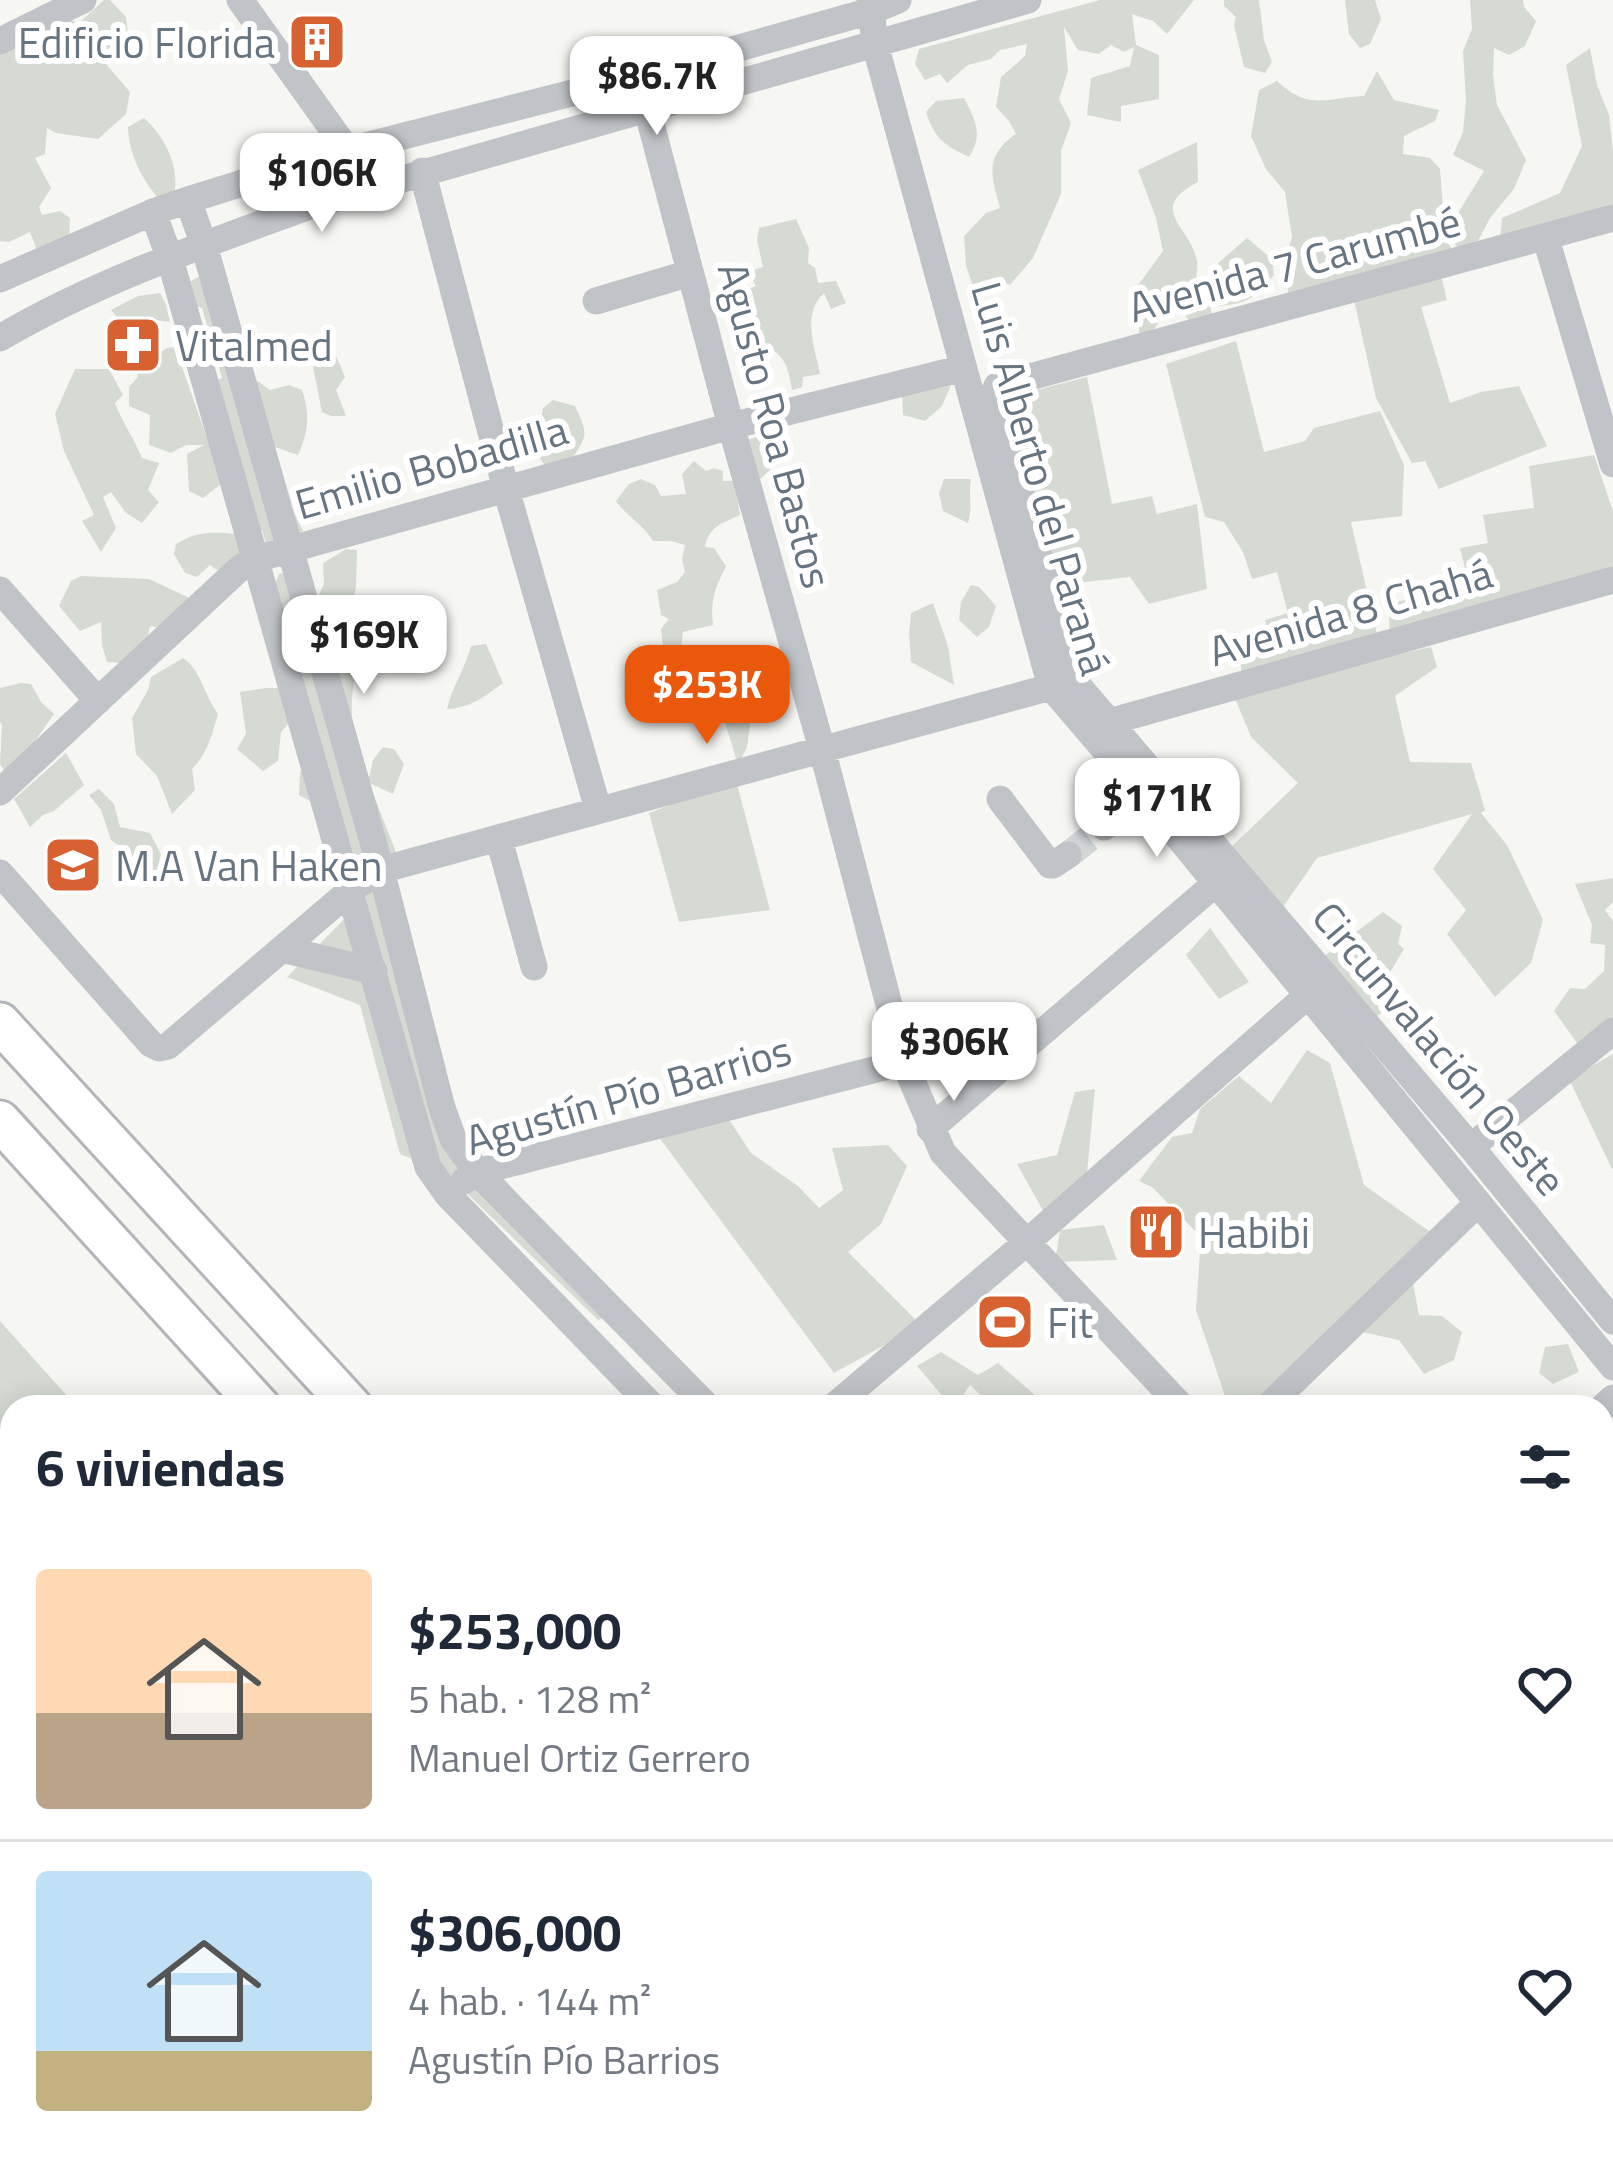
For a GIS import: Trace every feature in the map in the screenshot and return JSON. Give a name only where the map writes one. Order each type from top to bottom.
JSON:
[{"type":"highway","points":[[0,1023],[341,1395]]},
{"type":"highway","points":[[0,1121],[249,1395]]},
{"type":"street","points":[[240,0],[350,150],[370,188]]},
{"type":"street","points":[[0,338],[50,309],[204,244],[315,204],[1028,0]]},
{"type":"street","points":[[0,41],[77,1]]},
{"type":"street","points":[[0,279],[188,200],[350,150],[650,73],[881,3]]},
{"type":"street","name":"Luis Alberto del Paraná","points":[[881,3],[875,44],[1051,687],[1613,1367]]},
{"type":"street","name":"Agusto Roa Bastos","points":[[650,73],[647,109],[690,273],[823,749],[904,1062],[930,1129],[943,1154],[1171,1395]]},
{"type":"street","points":[[422,171],[598,809]]},
{"type":"street","points":[[188,200],[453,1139],[477,1172],[696,1395]]},
{"type":"street","points":[[153,212],[428,1167],[446,1194],[641,1395]]},
{"type":"street","name":"Avenida 7 Carumbé","points":[[997,386],[1613,218]]},
{"type":"street","points":[[1546,239],[1613,464]]},
{"type":"street","points":[[596,301],[690,273]]},
{"type":"street","name":"Emilio Bobadilla","points":[[0,792],[238,568],[256,559],[731,426],[964,368]]},
{"type":"street","name":"Circunvalación Oeste","points":[[997,386],[993,396],[1076,683],[1613,1321]]},
{"type":"street","name":"Avenida 8 Chahá","points":[[1109,722],[1613,580]]},
{"type":"street","points":[[0,590],[98,701]]},
{"type":"street","points":[[0,873],[159,1048],[169,1046],[380,870],[1051,687]]},
{"type":"street","points":[[1000,799],[1048,864],[1053,866],[1068,855]]},
{"type":"street","points":[[1105,827],[1147,799]]},
{"type":"street","points":[[499,838],[534,967]]},
{"type":"street","points":[[930,1129],[1216,883]]},
{"type":"street","points":[[282,949],[374,971]]},
{"type":"street","points":[[847,1395],[1308,995]]},
{"type":"street","points":[[1471,1147],[1613,1031]]},
{"type":"street","name":"Agustín Pío Barrios","points":[[446,1194],[477,1172],[904,1062]]},
{"type":"street","points":[[1279,1395],[1478,1203]]},
{"type":"shaded area","points":[[110,0],[126,17],[128,35],[100,57],[130,92],[126,114],[98,139],[47,128],[45,154],[35,158],[51,188],[39,207],[42,215],[60,211],[70,218],[69,241],[38,253],[30,232],[0,241],[0,44],[63,18],[79,23]]},
{"type":"shaded area","points":[[1100,0],[1194,0],[1167,34],[1153,21],[1132,14],[1136,45],[1159,55],[1159,99],[1121,106],[1121,122],[1087,115],[1091,78],[1130,66],[1134,47],[1124,52],[1111,45],[1099,54],[1078,50],[1064,27],[1068,71],[1059,99],[1071,123],[1061,151],[1061,194],[1033,258],[1010,285],[1002,281],[977,298],[966,266],[964,236],[986,213],[1000,208],[993,167],[999,150],[1016,134],[996,107],[1001,77],[1025,56],[1027,44],[968,65],[947,83],[940,74],[925,80],[915,64],[919,49]]},
{"type":"shaded area","points":[[1224,0],[1259,0],[1272,62],[1265,73],[1244,67],[1236,17]]},
{"type":"shaded area","points":[[1345,0],[1375,0],[1381,19],[1370,44],[1360,48],[1349,34]]},
{"type":"shaded area","points":[[1470,0],[1523,0],[1536,21],[1525,46],[1509,55],[1494,48],[1497,105],[1526,160],[1514,189],[1477,243],[1459,250],[1448,232],[1447,241],[1459,262],[1439,267],[1447,300],[1421,307],[1450,403],[1519,386],[1547,446],[1439,489],[1425,461],[1412,463],[1376,398],[1352,291],[1289,300],[1285,259],[1292,237],[1285,192],[1266,169],[1251,136],[1259,90],[1277,81],[1308,99],[1364,96],[1377,71],[1394,100],[1439,110],[1435,121],[1404,136],[1403,154],[1430,158],[1440,169],[1443,209],[1450,226],[1484,171],[1453,155],[1463,132],[1463,51],[1472,29]]},
{"type":"shaded area","points":[[1590,48],[1609,115],[1613,210],[1500,242],[1502,218],[1560,193],[1582,146],[1566,65]]},
{"type":"shaded area","points":[[964,98],[977,134],[969,157],[942,140],[926,112],[936,101]]},
{"type":"shaded area","points":[[144,118],[170,154],[174,196],[160,200],[134,157],[128,127]]},
{"type":"shaded area","points":[[1197,142],[1198,182],[1183,192],[1173,209],[1196,257],[1195,287],[1208,292],[1215,266],[1247,238],[1272,259],[1274,275],[1251,298],[1238,303],[1220,306],[1209,295],[1212,318],[1188,320],[1182,309],[1168,306],[1149,338],[1139,332],[1139,302],[1131,295],[1163,251],[1138,170]]},
{"type":"shaded area","points":[[796,219],[818,283],[836,281],[846,303],[831,309],[824,293],[817,302],[811,321],[820,374],[803,377],[802,387],[792,390],[786,366],[776,352],[770,349],[761,363],[749,355],[721,300],[756,286],[748,272],[763,267],[759,228]]},
{"type":"shaded area","points":[[204,274],[256,380],[270,390],[289,385],[302,390],[307,422],[298,455],[272,446],[266,456],[303,531],[268,550],[262,530],[240,542],[245,555],[222,573],[210,565],[197,577],[185,573],[174,554],[176,544],[205,533],[236,534],[216,460],[220,485],[203,498],[189,491],[187,454],[204,445],[186,445],[171,453],[149,445],[150,415],[129,406],[129,387],[138,377],[136,367],[175,347],[209,444],[199,390],[222,378],[202,308],[187,303],[178,288]]},
{"type":"shaded area","points":[[160,293],[170,322],[157,320],[128,330],[111,310],[138,296]]},
{"type":"shaded area","points":[[1236,341],[1264,452],[1305,441],[1314,428],[1380,411],[1404,465],[1402,516],[1351,522],[1377,634],[1242,676],[1238,643],[1269,636],[1265,620],[1288,613],[1277,572],[1252,579],[1243,552],[1224,522],[1205,517],[1166,364]]},
{"type":"shaded area","points":[[336,356],[345,377],[336,390],[346,416],[322,412],[313,367]]},
{"type":"shaded area","points":[[75,369],[109,369],[123,395],[115,403],[142,458],[159,463],[148,490],[159,502],[142,523],[126,513],[111,492],[103,497],[116,528],[101,552],[82,521],[94,515],[64,451],[55,414]]},
{"type":"shaded area","points":[[1087,377],[1112,504],[1152,496],[1157,514],[1197,504],[1207,589],[1149,604],[1130,577],[1058,585],[1009,397]]},
{"type":"shaded area","points":[[925,382],[951,385],[942,406],[925,421],[903,415],[902,390]]},
{"type":"shaded area","points":[[553,400],[575,406],[583,425],[582,442],[569,465],[544,464],[535,452],[543,408]]},
{"type":"shaded area","points":[[786,427],[789,447],[769,453],[770,470],[758,481],[748,440]]},
{"type":"shaded area","points":[[1594,455],[1613,511],[1613,567],[1390,634],[1388,605],[1468,580],[1460,548],[1488,543],[1483,515],[1534,508],[1529,466]]},
{"type":"shaded area","points":[[694,461],[706,471],[723,471],[723,481],[735,481],[740,515],[718,526],[707,540],[705,547],[714,548],[726,566],[714,595],[713,625],[683,632],[681,648],[690,651],[698,669],[720,679],[734,708],[750,724],[738,765],[723,716],[698,707],[687,718],[668,688],[661,629],[669,619],[661,615],[657,590],[677,582],[685,572],[685,545],[653,541],[616,501],[629,484],[641,479],[655,485],[661,496],[686,494],[682,474]]},
{"type":"shaded area","points":[[944,479],[971,479],[968,523],[943,511],[939,493]]},
{"type":"shaded area","points":[[346,549],[357,550],[356,587],[350,614],[333,631],[359,652],[352,702],[357,745],[369,778],[373,760],[383,747],[394,749],[404,764],[393,794],[369,783],[396,852],[336,889],[316,804],[299,795],[300,772],[308,767],[268,602],[279,574],[300,568],[318,597],[324,584],[323,563]]},
{"type":"shaded area","points":[[81,576],[149,579],[196,601],[168,630],[150,626],[146,645],[132,664],[107,662],[101,622],[80,631],[59,606],[71,581]]},
{"type":"shaded area","points":[[971,585],[979,587],[996,606],[989,627],[977,637],[959,620],[961,602]]},
{"type":"shaded area","points":[[933,603],[948,646],[954,685],[911,662],[911,613]]},
{"type":"shaded area","points":[[486,644],[503,683],[471,704],[447,709],[471,646]]},
{"type":"shaded area","points":[[1431,647],[1437,667],[1395,696],[1410,762],[1471,763],[1485,810],[1481,813],[1507,845],[1543,920],[1531,963],[1495,997],[1447,934],[1466,910],[1433,869],[1472,814],[1317,858],[1283,907],[1226,852],[1298,783],[1251,737],[1232,691]]},
{"type":"shaded area","points":[[183,658],[218,714],[205,751],[192,769],[195,790],[172,814],[157,776],[136,754],[132,718],[151,677]]},
{"type":"shaded area","points":[[31,684],[54,714],[9,778],[0,764],[0,688]]},
{"type":"shaded area","points":[[286,688],[292,720],[281,732],[278,761],[263,771],[237,749],[246,734],[240,692]]},
{"type":"shaded area","points":[[66,753],[84,785],[30,827],[14,799]]},
{"type":"shaded area","points":[[736,780],[770,910],[679,922],[649,813]]},
{"type":"shaded area","points":[[99,789],[114,804],[120,827],[150,833],[166,864],[161,883],[149,879],[139,861],[111,840],[101,810],[89,795]]},
{"type":"shaded area","points":[[1613,878],[1613,902],[1605,910],[1613,921],[1613,1019],[1580,1047],[1554,1011],[1570,988],[1585,989],[1604,971],[1605,945],[1590,943],[1592,925],[1575,884]]},
{"type":"shaded area","points":[[374,889],[468,1139],[623,1311],[598,1320],[445,1172],[400,1154],[360,1005],[287,977]]},
{"type":"shaded area","points":[[1383,912],[1402,926],[1398,944],[1404,949],[1389,974],[1400,999],[1376,1017],[1324,956]]},
{"type":"shaded area","points":[[1210,928],[1249,982],[1219,999],[1186,955]]},
{"type":"shaded area","points":[[1307,1050],[1330,1063],[1364,1185],[1432,1233],[1260,1395],[1225,1395],[1196,1310],[1201,1237],[1152,1187],[1139,1181],[1172,1137],[1192,1133],[1200,1109],[1239,1076],[1271,1103]]},
{"type":"shaded area","points":[[1613,1054],[1613,1168],[1612,1169],[1569,1079]]},
{"type":"shaded area","points":[[1095,1089],[1087,1173],[1046,1216],[1017,1164],[1057,1155],[1075,1092]]},
{"type":"shaded area","points":[[728,1118],[751,1153],[798,1186],[819,1208],[843,1190],[832,1148],[888,1145],[907,1166],[881,1224],[848,1252],[921,1325],[834,1373],[658,1136]]},
{"type":"shaded area","points":[[1104,1225],[1117,1260],[1055,1262],[1060,1230]]},
{"type":"shaded area","points":[[1412,1278],[1419,1315],[1442,1316],[1462,1332],[1454,1360],[1424,1374],[1399,1340],[1348,1329]]},
{"type":"shaded area","points":[[0,1321],[66,1395],[0,1395]]},
{"type":"shaded area","points":[[1568,1344],[1579,1372],[1553,1384],[1539,1373],[1545,1347]]},
{"type":"shaded area","points":[[941,1352],[978,1375],[998,1363],[1035,1395],[980,1395],[970,1385],[963,1395],[942,1395],[917,1366]]},
{"type":"tunnel","points":[[1068,855],[1104,827]]},
{"type":"place","name":"Edificio Florida","points":[[317,42]]},
{"type":"place","name":"Vitalmed","points":[[133,345]]},
{"type":"place","name":"M.A Van Haken","points":[[73,865]]},
{"type":"place","name":"Habibi","points":[[1156,1232]]},
{"type":"place","name":"Fit","points":[[1005,1322]]}]
